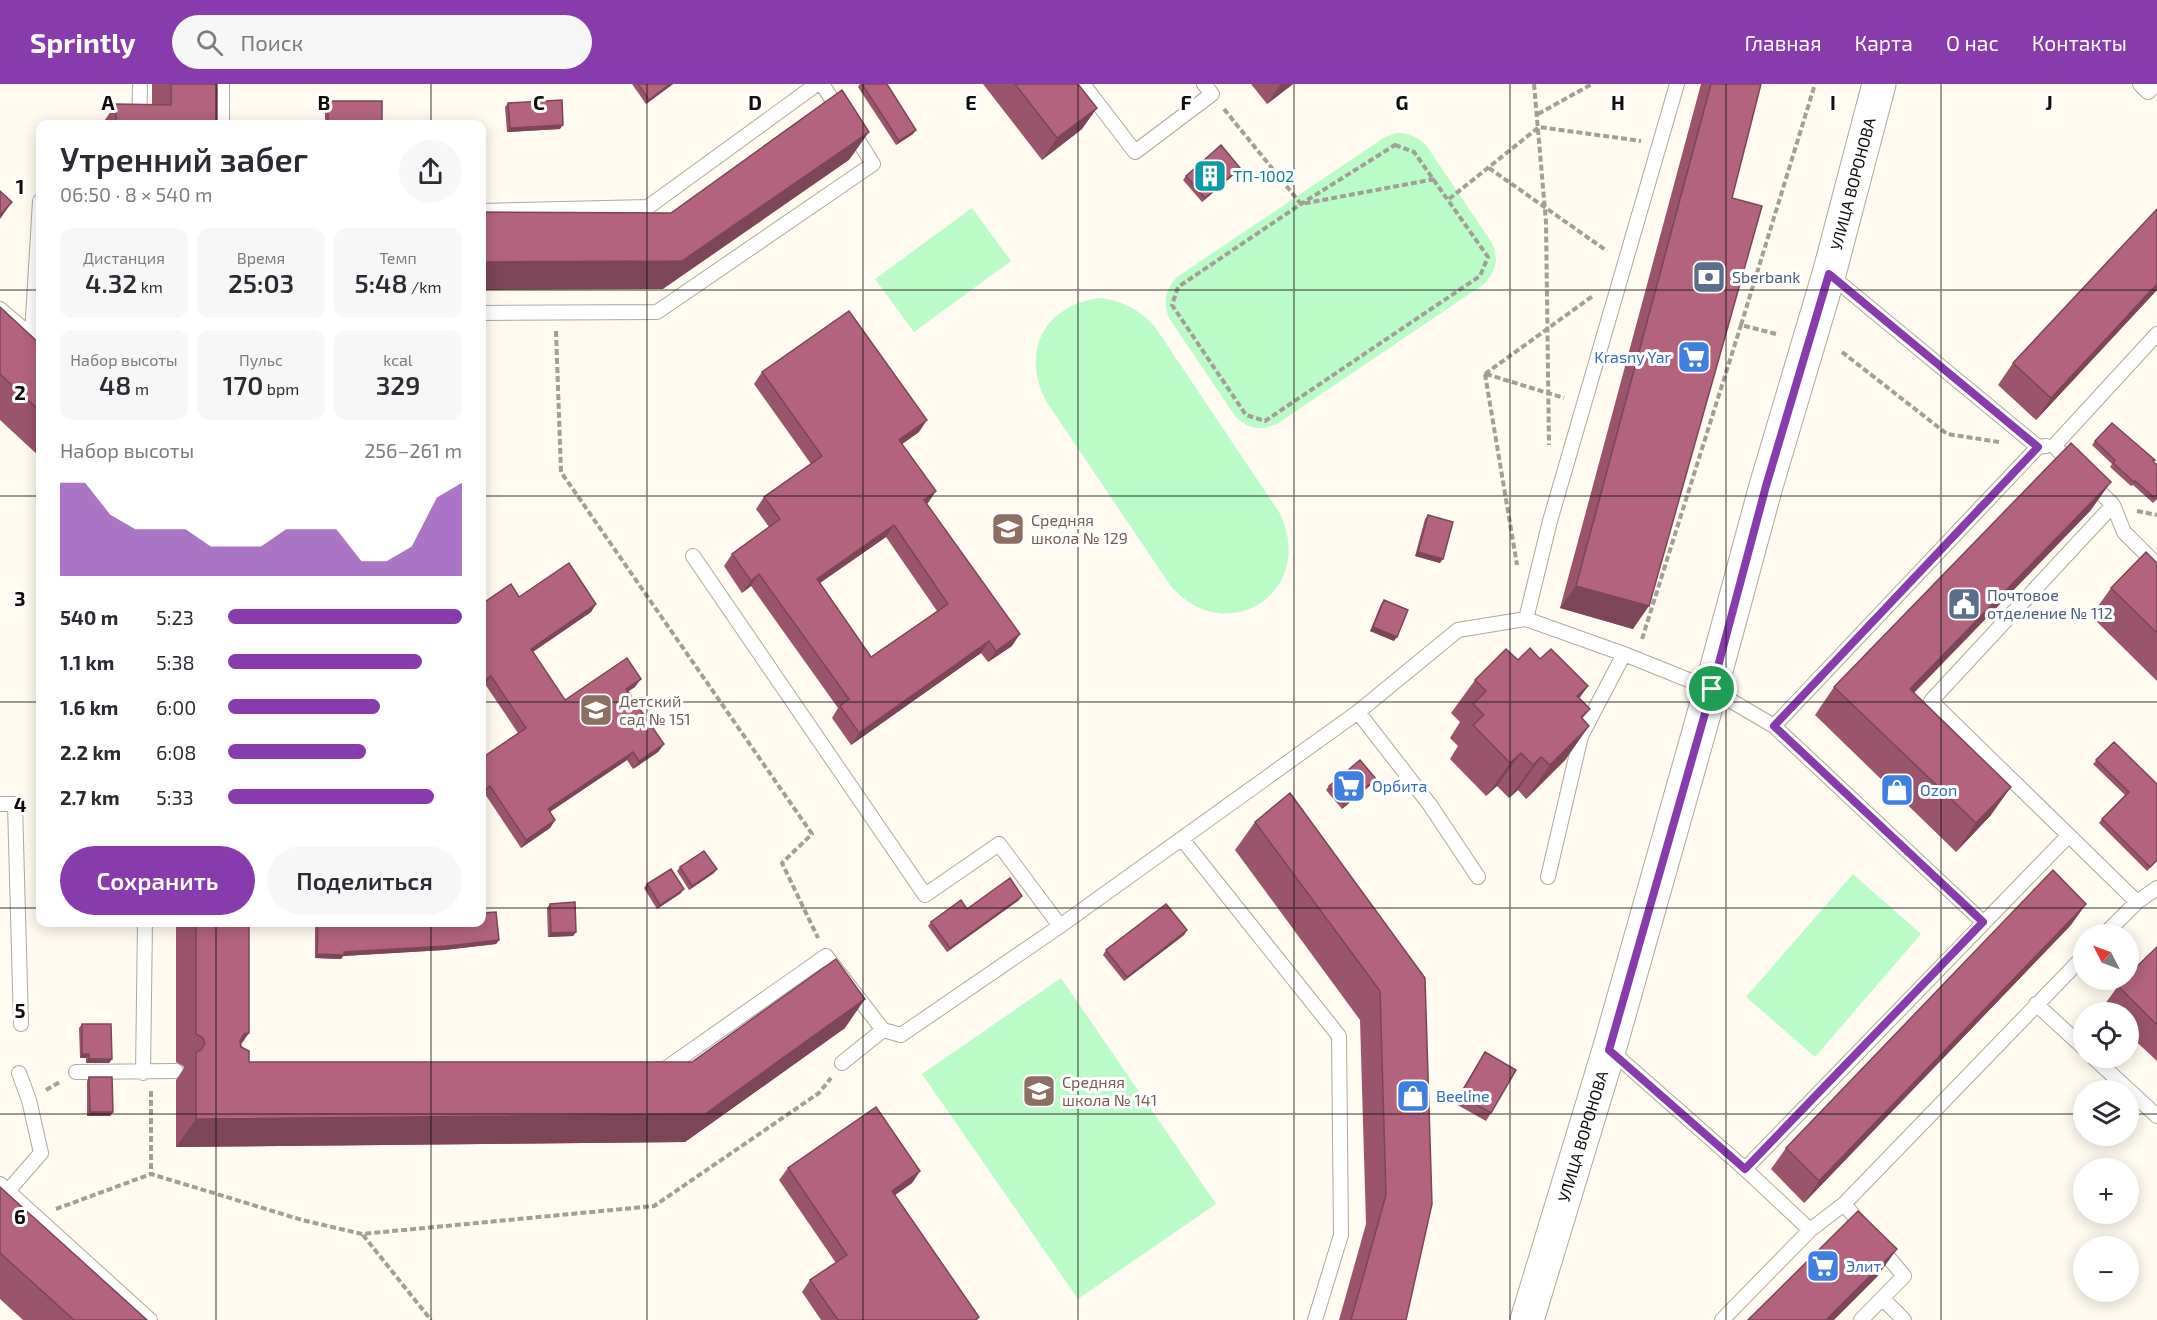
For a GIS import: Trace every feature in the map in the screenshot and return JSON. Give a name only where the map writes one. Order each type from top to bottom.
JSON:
[{"type":"main road","name":"УЛИЦА ВОРОНОВА","points":[[1527,1320],[1609,1050],[1712,689],[1766,486],[1829,274],[1879,84]]},
{"type":"lane","points":[[222,84],[222,120]]},
{"type":"lane","points":[[486,211],[648,207],[817,84]]},
{"type":"lane","points":[[486,313],[657,312],[873,164],[822,84]]},
{"type":"lane","points":[[1083,84],[1135,152],[1208,89]]},
{"type":"lane","points":[[1526,619],[1550,521],[1677,84]]},
{"type":"lane","points":[[2140,84],[2148,92],[2156,84]]},
{"type":"lane","points":[[139,120],[140,87]]},
{"type":"lane","points":[[1829,274],[2038,447]]},
{"type":"lane","points":[[0,309],[36,339]]},
{"type":"lane","points":[[1774,726],[2038,447],[2054,446],[2157,334]]},
{"type":"lane","points":[[2054,446],[2113,505],[2124,532],[2157,565]]},
{"type":"lane","points":[[2113,505],[1931,701],[2137,902]]},
{"type":"lane","points":[[693,556],[925,895],[999,844],[1060,926]]},
{"type":"lane","points":[[641,1069],[665,1069],[826,956],[883,1030],[901,1035],[1060,926],[1358,712],[1458,630],[1526,619],[1712,689],[1774,726],[1983,922]]},
{"type":"lane","points":[[1548,877],[1581,736],[1629,656]]},
{"type":"lane","points":[[1358,712],[1430,805],[1478,877]]},
{"type":"lane","points":[[0,804],[15,804],[21,1024]]},
{"type":"lane","points":[[1745,1169],[2068,836]]},
{"type":"lane","points":[[1182,838],[1340,1036],[1341,1235],[1315,1320]]},
{"type":"lane","points":[[2115,924],[2137,902],[2157,888]]},
{"type":"lane","points":[[145,927],[147,1072]]},
{"type":"lane","points":[[1722,1320],[1810,1230],[1844,1204],[2073,967]]},
{"type":"lane","points":[[2036,1004],[2073,1038]]},
{"type":"lane","points":[[842,1064],[883,1030]]},
{"type":"lane","points":[[1609,1050],[1745,1169],[1810,1230]]},
{"type":"lane","points":[[2105,1068],[2157,1116]]},
{"type":"lane","points":[[76,1072],[176,1071]]},
{"type":"lane","points":[[19,1073],[41,1153],[4,1188],[150,1320]]},
{"type":"lane","points":[[1844,1204],[1904,1276],[1861,1320]]},
{"type":"lane","points":[[1883,1299],[1904,1320]]},
{"type":"path","points":[[1534,84],[1545,206],[1549,451]]},
{"type":"path","points":[[1538,114],[1592,84]]},
{"type":"path","points":[[1629,656],[1741,325],[1815,84]]},
{"type":"path","points":[[1208,89],[1301,204]]},
{"type":"path","points":[[1449,199],[1539,127],[1660,143]]},
{"type":"path","points":[[1395,144],[1414,152],[1435,179],[1488,257],[1480,276],[1265,421],[1246,415],[1172,305],[1178,287],[1395,144]]},
{"type":"path","points":[[1485,374],[1623,269],[1545,206],[1489,168]]},
{"type":"path","points":[[1301,204],[1435,179]]},
{"type":"path","points":[[556,312],[561,472],[812,834],[782,863],[826,956]]},
{"type":"path","points":[[1741,325],[1776,334]]},
{"type":"path","points":[[1842,352],[1947,434],[2038,447]]},
{"type":"path","points":[[1485,374],[1584,404]]},
{"type":"path","points":[[1485,374],[1518,572]]},
{"type":"path","points":[[36,1216],[151,1174],[303,1220],[362,1234],[654,1206],[819,1093],[842,1064]]},
{"type":"path","points":[[28,1100],[76,1072]]},
{"type":"path","points":[[147,1072],[151,1174]]},
{"type":"path","points":[[362,1234],[431,1320]]},
{"type":"green space","points":[[1396,133],[1412,136],[1426,145],[1492,243],[1496,259],[1492,274],[1484,284],[1277,424],[1260,428],[1245,424],[1235,416],[1169,318],[1166,301],[1170,287],[1177,277],[1385,137]]},
{"type":"green space","points":[[972,208],[1011,261],[914,332],[875,279]]},
{"type":"green space","points":[[1101,298],[1131,307],[1155,327],[1279,512],[1288,540],[1287,566],[1277,587],[1261,603],[1240,612],[1217,613],[1193,604],[1170,585],[1046,401],[1036,365],[1037,348],[1043,333],[1052,320],[1065,310],[1081,302]]},
{"type":"green space","points":[[1853,874],[1921,934],[1815,1057],[1746,997]]},
{"type":"green space","points":[[1061,978],[1216,1204],[1078,1299],[922,1074]]},
{"type":"building","points":[[171,84],[217,84],[217,120],[116,120],[116,104],[171,105]]},
{"type":"building","points":[[638,84],[670,84],[649,100]]},
{"type":"building","points":[[862,84],[887,84],[916,130],[899,141]]},
{"type":"building","points":[[1015,84],[1078,84],[1097,108],[1057,138]]},
{"type":"building","points":[[1711,84],[1761,84],[1732,198],[1762,206],[1649,606],[1576,586]]},
{"type":"building","points":[[842,90],[869,132],[682,261],[486,262],[486,212],[671,213]]},
{"type":"building","points":[[562,100],[563,125],[510,128],[508,103]]},
{"type":"building","points":[[328,101],[382,101],[382,120],[328,120]]},
{"type":"building","name":"ТП-1002","points":[[1221,145],[1240,168],[1205,198],[1186,176]]},
{"type":"building","points":[[0,191],[12,202],[0,215]]},
{"type":"building","points":[[2157,209],[2157,284],[2051,398],[2013,363]]},
{"type":"building","points":[[0,307],[36,340],[36,407],[0,374]]},
{"type":"building","points":[[849,311],[927,420],[899,440],[936,491],[924,500],[1020,634],[996,651],[989,641],[859,733],[840,706],[849,699],[759,574],[751,581],[732,554],[780,519],[764,497],[822,456],[762,372]],"holes":[[[894,525],[948,604],[871,657],[817,579]]]},
{"type":"building","points":[[2112,423],[2155,460],[2153,461],[2157,465],[2156,499],[2113,463],[2115,460],[2095,441]]},
{"type":"building","points":[[2071,443],[2111,482],[1910,689],[2011,787],[1976,823],[1834,687]]},
{"type":"building","points":[[1428,515],[1453,522],[1443,559],[1418,552]]},
{"type":"building","points":[[2146,552],[2157,563],[2157,633],[2111,588]]},
{"type":"building","points":[[569,563],[596,604],[531,649],[565,700],[627,658],[641,679],[626,689],[664,744],[639,761],[633,752],[548,809],[555,820],[526,840],[490,786],[486,789],[486,755],[526,728],[491,676],[486,679],[486,601],[511,584],[519,597]]},
{"type":"building","points":[[1384,600],[1408,610],[1397,637],[1373,627]]},
{"type":"building","points":[[1530,648],[1540,659],[1551,649],[1588,686],[1577,696],[1590,709],[1581,717],[1589,726],[1550,765],[1541,757],[1533,765],[1521,753],[1510,763],[1473,725],[1484,715],[1473,704],[1486,691],[1475,680],[1506,649],[1518,660]]},
{"type":"building","points":[[2114,742],[2157,784],[2157,860],[2150,867],[2102,819],[2129,792],[2096,760]]},
{"type":"building","name":"Орбита","points":[[1360,760],[1376,779],[1344,805],[1329,786]]},
{"type":"building","points":[[1290,793],[1425,978],[1432,1204],[1406,1320],[1351,1320],[1386,1195],[1380,991],[1255,822]]},
{"type":"building","points":[[704,851],[717,869],[692,886],[680,867]]},
{"type":"building","points":[[671,869],[684,889],[660,905],[647,884]]},
{"type":"building","points":[[2053,870],[2086,904],[1819,1181],[1786,1148]]},
{"type":"building","points":[[1010,878],[1022,896],[950,948],[931,922],[961,900],[967,909]]},
{"type":"building","points":[[575,902],[576,932],[551,933],[550,904]]},
{"type":"building","points":[[1166,904],[1187,930],[1127,977],[1106,950]]},
{"type":"building","points":[[496,912],[499,940],[447,946],[344,952],[344,955],[317,954],[318,927],[486,927],[486,913]]},
{"type":"building","points":[[196,927],[249,927],[249,1033],[244,1034],[240,1041],[241,1047],[249,1051],[249,1062],[692,1062],[836,959],[865,999],[705,1114],[196,1119],[196,1052],[201,1050],[205,1043],[203,1038],[196,1034]]},
{"type":"building","points":[[2157,947],[2157,1025],[2139,1007],[2139,1002],[2134,1002],[2122,990],[2139,990],[2139,964]]},
{"type":"building","points":[[82,1024],[111,1024],[112,1059],[89,1059],[89,1054],[82,1054]]},
{"type":"building","points":[[1485,1052],[1516,1070],[1491,1113],[1460,1095]]},
{"type":"building","points":[[89,1077],[112,1077],[113,1112],[90,1112]]},
{"type":"building","points":[[876,1107],[920,1171],[892,1191],[979,1317],[975,1320],[838,1320],[810,1280],[847,1255],[788,1168]]},
{"type":"building","points":[[0,1187],[147,1320],[74,1320],[0,1253]]},
{"type":"building","points":[[1858,1211],[1897,1249],[1826,1320],[1748,1320]]},
{"type":"place","name":"ТП-1002","points":[[1210,176]]},
{"type":"place","name":"Sberbank","points":[[1709,277]]},
{"type":"place","name":"Krasny Yar","points":[[1694,357]]},
{"type":"place","name":"Средняя школа № 129","points":[[1008,529]]},
{"type":"place","name":"Почтовое отделение № 112","points":[[1964,604]]},
{"type":"place","name":"Детский сад № 151","points":[[596,710]]},
{"type":"place","name":"Орбита","points":[[1349,786]]},
{"type":"place","name":"Ozon","points":[[1897,790]]},
{"type":"place","name":"Средняя школа № 141","points":[[1039,1091]]},
{"type":"place","name":"Beeline","points":[[1413,1096]]},
{"type":"place","name":"Элит","points":[[1823,1266]]},
{"type":"route","points":[[1829,274],[2038,447],[1774,726],[1983,922],[1745,1169],[1609,1050],[1712,689],[1766,486],[1829,274]]}]
